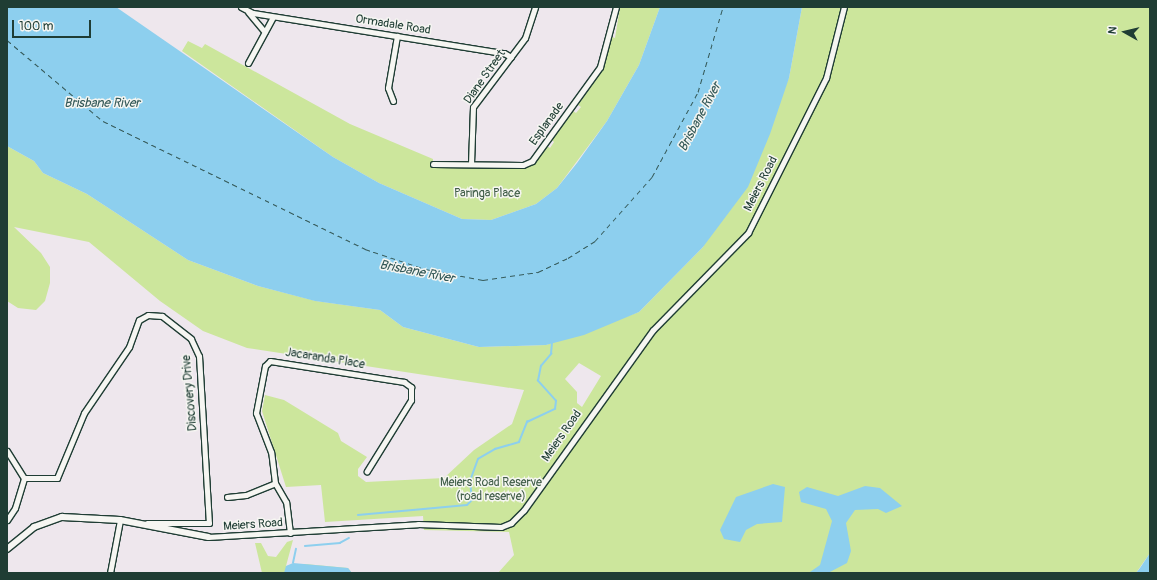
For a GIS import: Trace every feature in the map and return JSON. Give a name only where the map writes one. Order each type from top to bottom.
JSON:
[{"type":"street","name":"Ormadale Road","points":[[241,7],[248,12],[265,32]]},
{"type":"street","name":"Diane Street","points":[[471,164],[472,110],[525,38],[535,7]]},
{"type":"street","name":"Esplanade","points":[[433,164],[523,165],[532,161],[600,67],[616,7]]},
{"type":"street","name":"Meiers Road","points":[[7,549],[34,527],[62,517],[120,520],[208,537],[418,524],[501,527],[518,517],[653,330],[748,233],[826,78],[844,7]]},
{"type":"street","name":"Ormadale Road","points":[[248,12],[504,53],[511,57]]},
{"type":"street","points":[[248,63],[273,17]]},
{"type":"street","points":[[393,101],[388,88],[398,36]]},
{"type":"street","name":"Discovery Drive","points":[[24,478],[57,478],[84,413],[129,347],[139,320],[148,315],[162,316],[191,339],[199,356],[209,523],[135,523]]},
{"type":"street","name":"Jacaranda Place","points":[[290,533],[286,502],[275,483],[271,452],[256,408],[270,361],[404,382],[411,387],[411,400],[367,471]]},
{"type":"street","points":[[7,452],[24,478],[15,508],[7,519]]},
{"type":"street","points":[[226,497],[246,495],[275,483]]},
{"type":"street","points":[[110,573],[120,520]]},
{"type":"green space","name":"Paringa Place","points":[[620,7],[660,7],[639,65],[607,121],[557,188],[536,204],[491,220],[462,219],[379,183],[333,157],[182,51],[188,41],[202,48],[205,44],[350,124],[433,159],[433,168],[526,168],[534,164],[547,146],[550,148],[554,142],[552,140],[573,111],[576,113],[581,107],[578,105],[602,71],[612,37],[615,38]]},
{"type":"green space","name":"Meiers Road Reserve (road reserve)","points":[[802,7],[1150,7],[1150,553],[1136,573],[498,573],[514,555],[509,532],[424,530],[423,516],[325,522],[321,485],[286,487],[262,411],[265,395],[284,400],[338,433],[341,441],[367,457],[358,469],[358,476],[366,482],[444,478],[474,450],[512,424],[524,390],[247,348],[203,331],[160,301],[89,242],[14,227],[41,253],[50,267],[50,283],[45,301],[36,310],[18,308],[7,301],[7,146],[34,161],[43,173],[87,194],[188,260],[258,286],[316,301],[380,310],[403,327],[479,347],[546,345],[639,312],[703,247],[789,78]],"holes":[[[579,363],[601,376],[582,407],[577,403],[577,392],[565,379]]]},
{"type":"green space","points":[[293,540],[286,566],[305,564],[348,568],[352,573],[262,573],[255,543],[261,543],[268,556],[276,557],[287,542]]},
{"type":"water","name":"Brisbane River","points":[[7,7],[116,7],[333,157],[379,183],[462,219],[491,220],[536,204],[557,188],[577,163],[607,121],[639,65],[660,7],[802,7],[789,78],[770,134],[748,187],[703,247],[639,312],[584,335],[546,345],[479,347],[403,327],[380,310],[315,301],[258,286],[188,260],[87,194],[43,173],[34,161],[7,146]]},
{"type":"water","points":[[773,484],[785,487],[782,522],[757,524],[746,530],[740,542],[724,539],[720,530],[736,497]]},
{"type":"water","points":[[865,486],[880,488],[902,506],[886,513],[878,509],[855,510],[846,523],[851,551],[847,563],[828,573],[801,573],[810,572],[820,565],[832,521],[826,509],[801,502],[799,492],[807,487],[838,496]]},
{"type":"water","points":[[1150,553],[1150,573],[1136,573],[1140,568]]},
{"type":"water","points":[[293,563],[348,568],[352,573],[284,573],[286,566]]},
{"type":"waterway","points":[[358,515],[467,505],[472,500],[470,481],[478,459],[495,449],[519,442],[527,422],[555,409],[556,401],[538,381],[541,366],[551,354],[552,343]]},
{"type":"waterway","points":[[305,546],[340,543],[349,538]]},
{"type":"waterway","points":[[293,563],[296,549]]},
{"type":"ferry route","points":[[7,40],[103,121],[365,249],[425,269],[483,280],[538,272],[568,258],[595,241],[652,177],[698,92],[723,7]]}]
